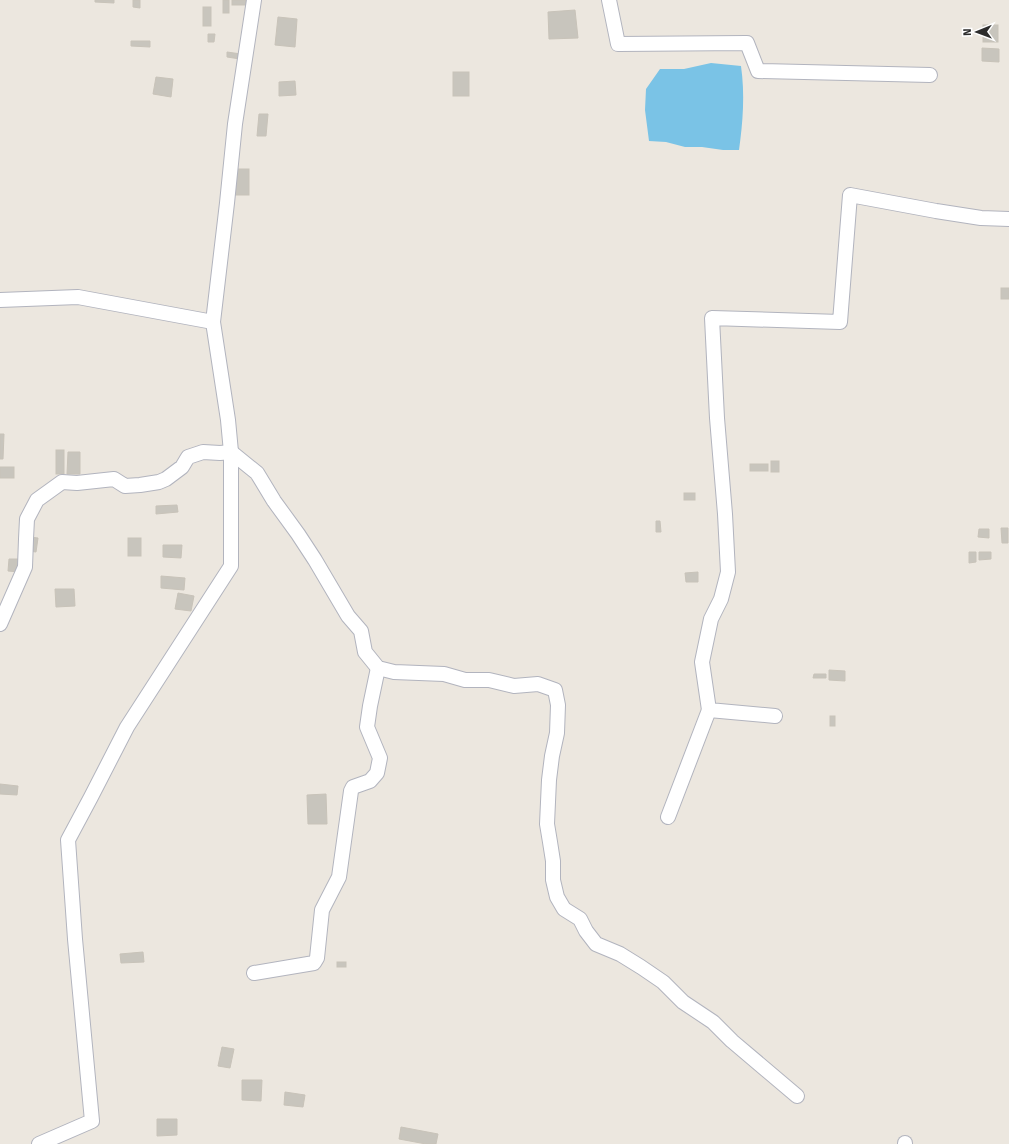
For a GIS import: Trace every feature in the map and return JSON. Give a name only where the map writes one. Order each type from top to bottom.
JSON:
[{"type":"street","points":[[38,1144],[92,1121],[75,939],[68,840],[91,798],[126,727],[231,566],[231,452],[228,420],[213,322],[235,124],[254,0]]},
{"type":"street","points":[[609,0],[618,44],[748,42],[758,71],[930,75]]},
{"type":"street","points":[[668,817],[709,710],[702,662],[711,619],[721,599],[728,572],[717,418],[712,318],[840,322],[850,195],[981,218],[1009,219]]},
{"type":"street","points":[[0,300],[78,297],[213,322]]},
{"type":"street","points":[[0,624],[25,567],[28,519],[37,500],[62,482],[77,483],[114,479],[125,486],[159,482],[166,479],[182,467],[188,456],[203,452],[231,452],[257,473],[274,501],[315,560],[348,616],[361,631],[365,652],[378,668],[394,672],[444,674],[465,680],[489,680],[514,686],[538,684],[555,690],[558,705],[557,733],[549,780],[548,824],[553,861],[553,880],[557,897],[564,909],[580,919],[586,931],[596,944],[620,954],[663,982],[683,1002],[713,1022],[732,1041],[797,1096]]},
{"type":"street","points":[[254,973],[314,963],[317,958],[322,910],[339,877],[352,787],[370,781],[377,773],[380,758],[367,726],[378,668]]},
{"type":"street","points":[[709,710],[775,716]]},
{"type":"water","points":[[711,63],[741,66],[743,108],[739,150],[685,147],[666,142],[649,141],[645,110],[646,89],[660,69],[684,69]]},
{"type":"building","points":[[95,0],[114,0],[114,3],[95,2]]},
{"type":"building","points":[[133,0],[140,0],[140,8],[133,7]]},
{"type":"building","points":[[223,0],[229,0],[229,13],[223,13]]},
{"type":"building","points":[[232,0],[249,0],[249,5],[232,5]]},
{"type":"building","points":[[203,7],[211,7],[211,26],[203,26]]},
{"type":"building","points":[[575,10],[578,38],[549,39],[548,12]]},
{"type":"building","points":[[278,17],[297,19],[295,47],[275,45]]},
{"type":"building","points":[[983,25],[998,25],[998,42],[983,42]]},
{"type":"building","points":[[208,34],[215,34],[214,42],[208,42]]},
{"type":"building","points":[[131,41],[150,41],[150,47],[131,46]]},
{"type":"building","points":[[982,48],[999,49],[999,62],[982,61]]},
{"type":"building","points":[[227,52],[241,54],[240,59],[227,57]]},
{"type":"building","points":[[453,72],[469,72],[469,96],[453,96]]},
{"type":"building","points":[[156,77],[173,79],[171,97],[153,94]]},
{"type":"building","points":[[295,81],[296,95],[279,96],[279,82]]},
{"type":"building","points":[[259,114],[268,114],[266,136],[257,136]]},
{"type":"building","points":[[234,169],[249,169],[249,195],[234,195]]},
{"type":"building","points":[[1001,288],[1009,288],[1009,299],[1001,299]]},
{"type":"building","points":[[0,434],[4,434],[3,459],[0,459]]},
{"type":"building","points":[[56,450],[64,450],[64,474],[56,474]]},
{"type":"building","points":[[68,452],[80,452],[80,474],[67,474]]},
{"type":"building","points":[[771,461],[779,461],[779,472],[771,472]]},
{"type":"building","points":[[750,464],[768,464],[768,471],[750,471]]},
{"type":"building","points":[[0,467],[14,467],[14,478],[0,478]]},
{"type":"building","points":[[684,493],[695,493],[695,500],[684,500]]},
{"type":"building","points":[[177,505],[178,512],[156,514],[156,506]]},
{"type":"building","points":[[656,521],[660,521],[661,532],[656,532]]},
{"type":"building","points":[[1001,528],[1008,528],[1008,543],[1002,543]]},
{"type":"building","points":[[979,529],[989,529],[989,538],[978,537]]},
{"type":"building","points":[[30,537],[38,538],[36,552],[29,551]]},
{"type":"building","points":[[128,538],[141,538],[141,556],[128,556]]},
{"type":"building","points":[[163,545],[182,545],[181,558],[163,557]]},
{"type":"building","points":[[969,552],[976,552],[976,562],[969,563]]},
{"type":"building","points":[[979,552],[991,552],[991,559],[979,560]]},
{"type":"building","points":[[9,559],[20,559],[19,572],[8,571]]},
{"type":"building","points":[[698,572],[698,582],[686,582],[685,573]]},
{"type":"building","points":[[161,576],[185,578],[184,590],[161,588]]},
{"type":"building","points":[[55,589],[74,589],[75,606],[56,607]]},
{"type":"building","points":[[178,593],[194,596],[191,611],[175,609]]},
{"type":"building","points":[[829,670],[845,671],[845,681],[829,680]]},
{"type":"building","points":[[814,674],[826,674],[826,678],[813,678]]},
{"type":"building","points":[[830,716],[835,716],[835,726],[830,726]]},
{"type":"building","points":[[0,784],[18,786],[17,795],[0,794]]},
{"type":"building","points":[[326,794],[327,824],[308,824],[307,795]]},
{"type":"building","points":[[143,952],[144,962],[121,963],[120,954]]},
{"type":"building","points":[[337,962],[346,962],[346,967],[337,967]]},
{"type":"building","points":[[222,1047],[234,1049],[230,1068],[218,1066]]},
{"type":"building","points":[[242,1080],[262,1080],[261,1101],[242,1100]]},
{"type":"building","points":[[285,1092],[305,1095],[303,1107],[284,1105]]},
{"type":"building","points":[[157,1119],[177,1119],[177,1135],[157,1136]]},
{"type":"building","points":[[401,1127],[438,1134],[436,1144],[426,1144],[399,1139]]}]
